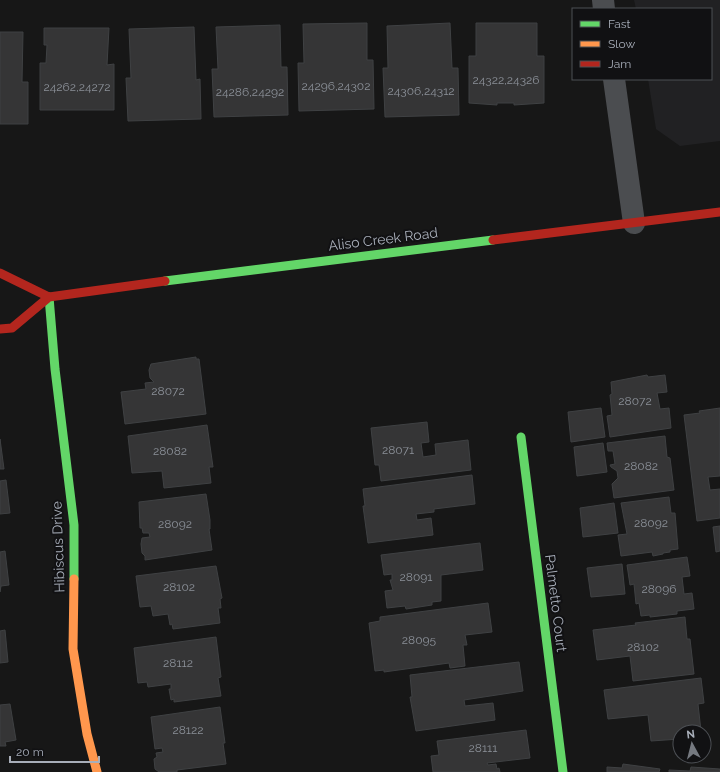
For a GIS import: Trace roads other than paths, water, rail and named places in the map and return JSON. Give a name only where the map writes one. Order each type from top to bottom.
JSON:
[{"type":"street","points":[[614,80],[634,223]]},
{"type":"street","name":"Aliso Creek Road","points":[[49,297],[227,272],[720,212]]},
{"type":"street","points":[[0,273],[49,297],[12,328],[0,329]]},
{"type":"street","name":"Hibiscus Drive","points":[[49,297],[74,525],[73,649],[87,734],[97,772]]},
{"type":"street","name":"Palmetto Court","points":[[521,438],[563,772]]}]
